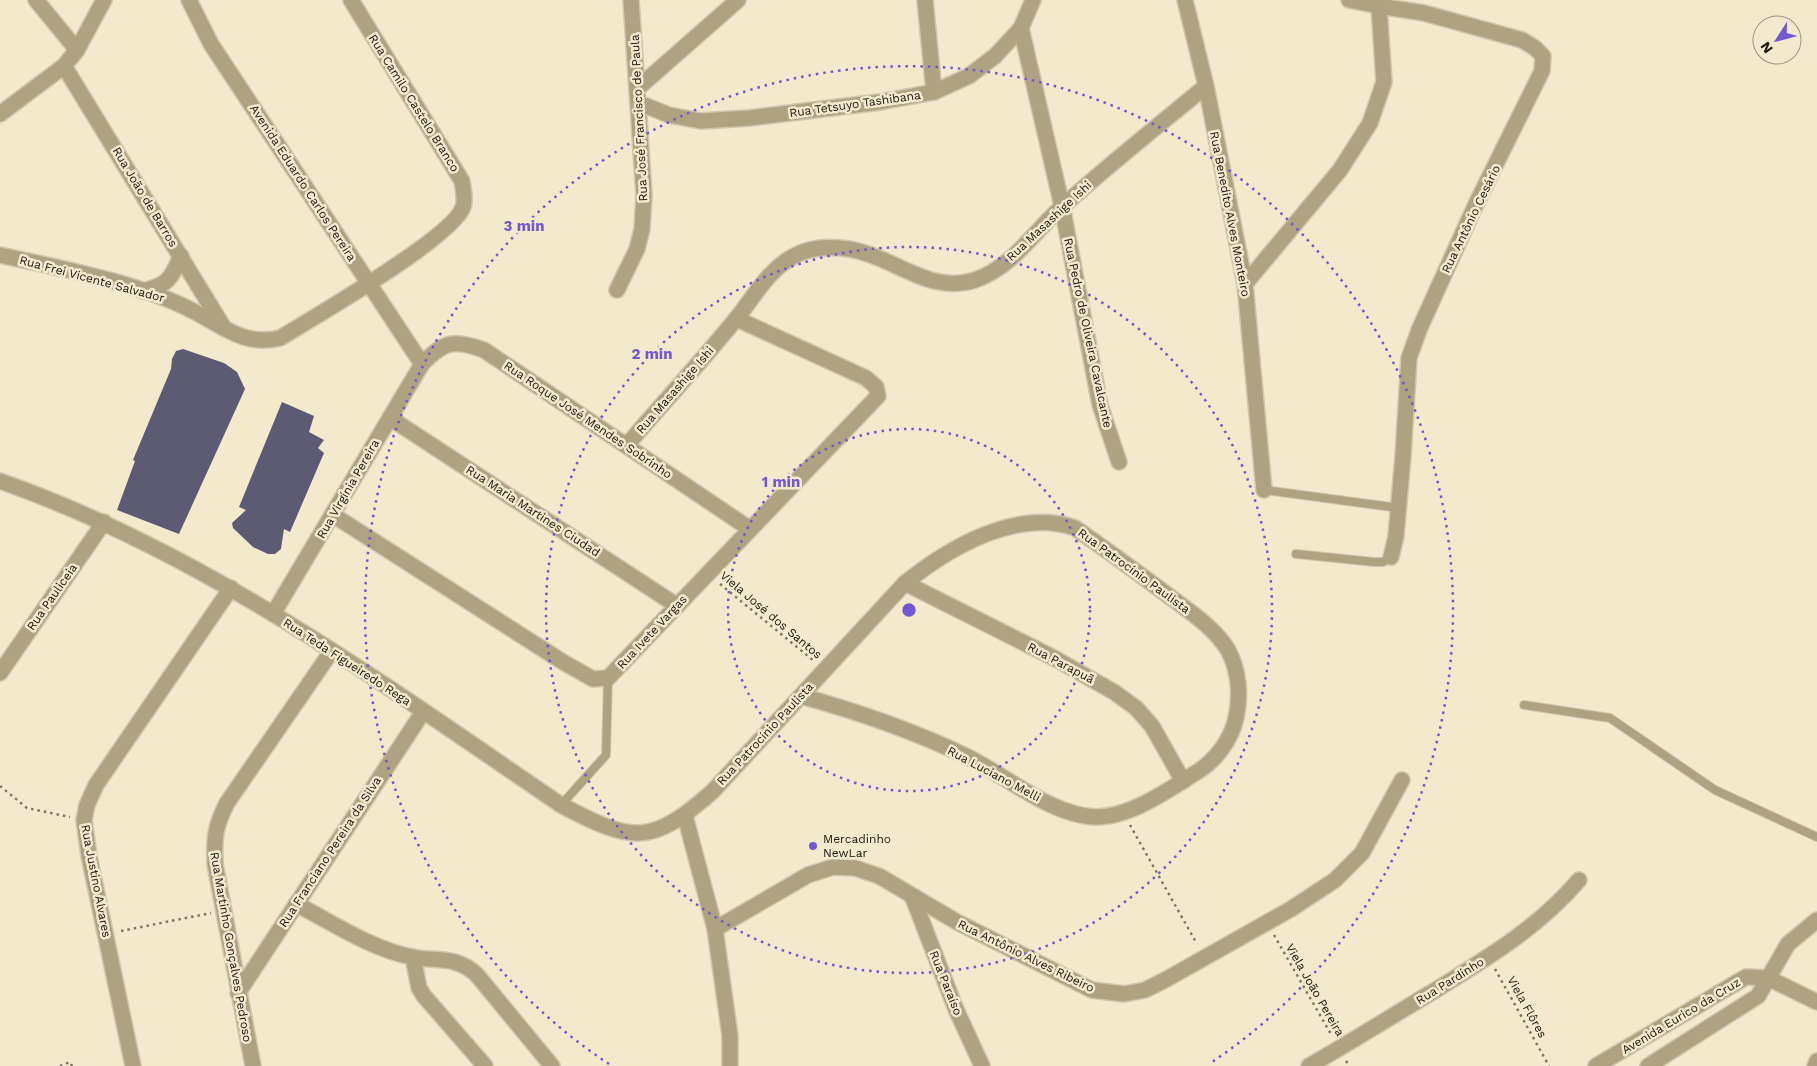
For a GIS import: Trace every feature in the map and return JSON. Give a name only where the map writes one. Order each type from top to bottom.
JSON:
[{"type":"street","points":[[36,0],[77,50]]},
{"type":"street","points":[[0,114],[64,66],[77,50],[104,0]]},
{"type":"street","name":"Avenida Eduardo Carlos Pereira","points":[[189,0],[211,44],[422,364]]},
{"type":"street","name":"Rua Camilo Castelo Branco","points":[[351,0],[462,181],[464,193],[463,207],[457,217],[438,235],[368,284]]},
{"type":"street","name":"Rua José Francisco de Paula","points":[[616,290],[637,249],[642,229],[644,195],[639,87],[631,0]]},
{"type":"street","points":[[639,87],[738,0]]},
{"type":"street","points":[[925,0],[934,92]]},
{"type":"street","name":"Rua Tetsuyo Tashibana","points":[[640,103],[669,115],[701,121],[758,117],[880,102],[934,92],[969,76],[995,56],[1021,28],[1033,0]]},
{"type":"street","name":"Rua Benedito Alves Monteiro","points":[[1185,0],[1206,86],[1245,284],[1264,490]]},
{"type":"street","points":[[1245,284],[1340,170],[1370,123],[1384,82],[1378,6],[1349,0]]},
{"type":"street","name":"Rua Antônio Cesário","points":[[1378,6],[1424,13],[1522,40],[1535,48],[1543,56],[1542,71],[1476,204],[1419,330],[1409,358],[1399,508],[1394,552],[1391,557]]},
{"type":"street","name":"Rua Pedro de Oliveira Cavalcante","points":[[1021,28],[1062,206],[1100,405],[1119,462]]},
{"type":"street","name":"Rua João de Barros","points":[[64,66],[225,329]]},
{"type":"street","name":"Rua Masashige Ishi","points":[[627,445],[737,319],[763,283],[781,265],[796,254],[824,247],[846,248],[869,254],[912,275],[943,284],[975,280],[1000,267],[1062,206],[1206,86]]},
{"type":"street","name":"Rua Frei Vicente Salvador","points":[[0,254],[167,298],[225,329],[253,341],[267,341],[280,338],[368,284]]},
{"type":"street","points":[[142,291],[164,285],[174,273],[180,256]]},
{"type":"street","name":"Rua Ivete Vargas","points":[[333,515],[563,662],[594,679],[608,678],[877,396],[876,387],[866,378],[737,319]]},
{"type":"street","name":"Rua Roque José Mendes Sobrinho","points":[[422,364],[435,350],[446,344],[470,345],[484,350],[750,529]]},
{"type":"street","name":"Rua Virgínia Pereira","points":[[273,614],[422,364]]},
{"type":"street","name":"Rua Maria Martines Ciudad","points":[[390,418],[676,605]]},
{"type":"street","name":"Rua Teda Figueiredo Rega","points":[[0,481],[104,522],[231,588],[423,712],[561,805],[614,830],[637,833],[652,832],[667,827],[686,816]]},
{"type":"street","name":"Rua Pauliceia","points":[[0,673],[104,522]]},
{"type":"street","name":"Rua Patrocínio Paulista","points":[[686,816],[713,791],[905,583],[928,564],[955,548],[992,533],[1031,523],[1058,522],[1075,528],[1206,623],[1229,653],[1236,673],[1240,700],[1235,723],[1224,747],[1209,765],[1183,781]]},
{"type":"street","name":"Rua Parapuã","points":[[905,583],[1054,658],[1114,692],[1136,708],[1152,726],[1183,781]]},
{"type":"street","name":"Rua Justino Alvares","points":[[133,1066],[88,856],[84,820],[86,804],[96,785],[231,588]]},
{"type":"street","name":"Rua Martinho Gonçalves Pedroso","points":[[253,1066],[215,864],[214,840],[217,823],[227,803],[331,652]]},
{"type":"street","name":"Rua Luciano Melli","points":[[802,696],[889,722],[969,758],[1048,803],[1078,814],[1096,817],[1123,813],[1183,781]]},
{"type":"street","name":"Rua Franciano Pereira da Silva","points":[[238,993],[423,712]]},
{"type":"street","name":"Rua Antônio Alves Ribeiro","points":[[715,929],[808,875],[833,868],[855,868],[879,876],[912,898],[1012,952],[1092,990],[1124,994],[1145,990],[1316,894],[1352,866],[1370,840],[1402,780]]},
{"type":"street","points":[[686,816],[715,929],[730,1036],[730,1066]]},
{"type":"street","name":"Rua Pardinho","points":[[1309,1066],[1489,957],[1542,918],[1579,880]]},
{"type":"street","name":"Rua Paraíso","points":[[912,898],[955,1007],[982,1066]]},
{"type":"street","points":[[296,904],[391,952],[413,957],[454,961],[470,968],[552,1066]]},
{"type":"street","name":"Avenida Eurico da Cruz","points":[[1648,1066],[1758,996],[1788,944],[1817,920]]},
{"type":"street","points":[[413,957],[419,988],[424,996],[485,1066]]},
{"type":"street","name":"Avenida Eurico da Cruz","points":[[1596,1066],[1746,978],[1768,978],[1817,1002]]},
{"type":"street","points":[[1815,1066],[1817,1061]]},
{"type":"lane","points":[[1264,490],[1399,508]]},
{"type":"lane","points":[[1296,554],[1374,562],[1383,562],[1391,557]]},
{"type":"lane","points":[[561,805],[606,755],[608,678]]},
{"type":"lane","points":[[1524,704],[1610,718],[1716,790],[1817,837]]},
{"type":"path","name":"Viela José dos Santos","points":[[707,573],[824,670]]},
{"type":"path","points":[[0,786],[27,808],[84,820]]},
{"type":"path","points":[[1123,813],[1204,957]]},
{"type":"path","points":[[105,934],[224,910]]},
{"type":"path","name":"Viela João Pereira","points":[[1266,923],[1349,1066]]},
{"type":"path","name":"Viela Flôres","points":[[1489,957],[1549,1066]]},
{"type":"path","points":[[60,1066],[70,1062],[72,1066]]},
{"type":"building","points":[[183,349],[224,363],[237,372],[245,389],[179,534],[117,510],[135,461],[133,460],[171,369],[172,359],[176,351]]},
{"type":"building","points":[[282,402],[314,416],[309,432],[324,440],[318,448],[324,453],[290,532],[284,529],[281,549],[275,554],[268,554],[253,547],[233,528],[232,523],[246,510],[239,507]]},
{"type":"place","name":"Mercadinho NewLar","points":[[813,846]]}]
